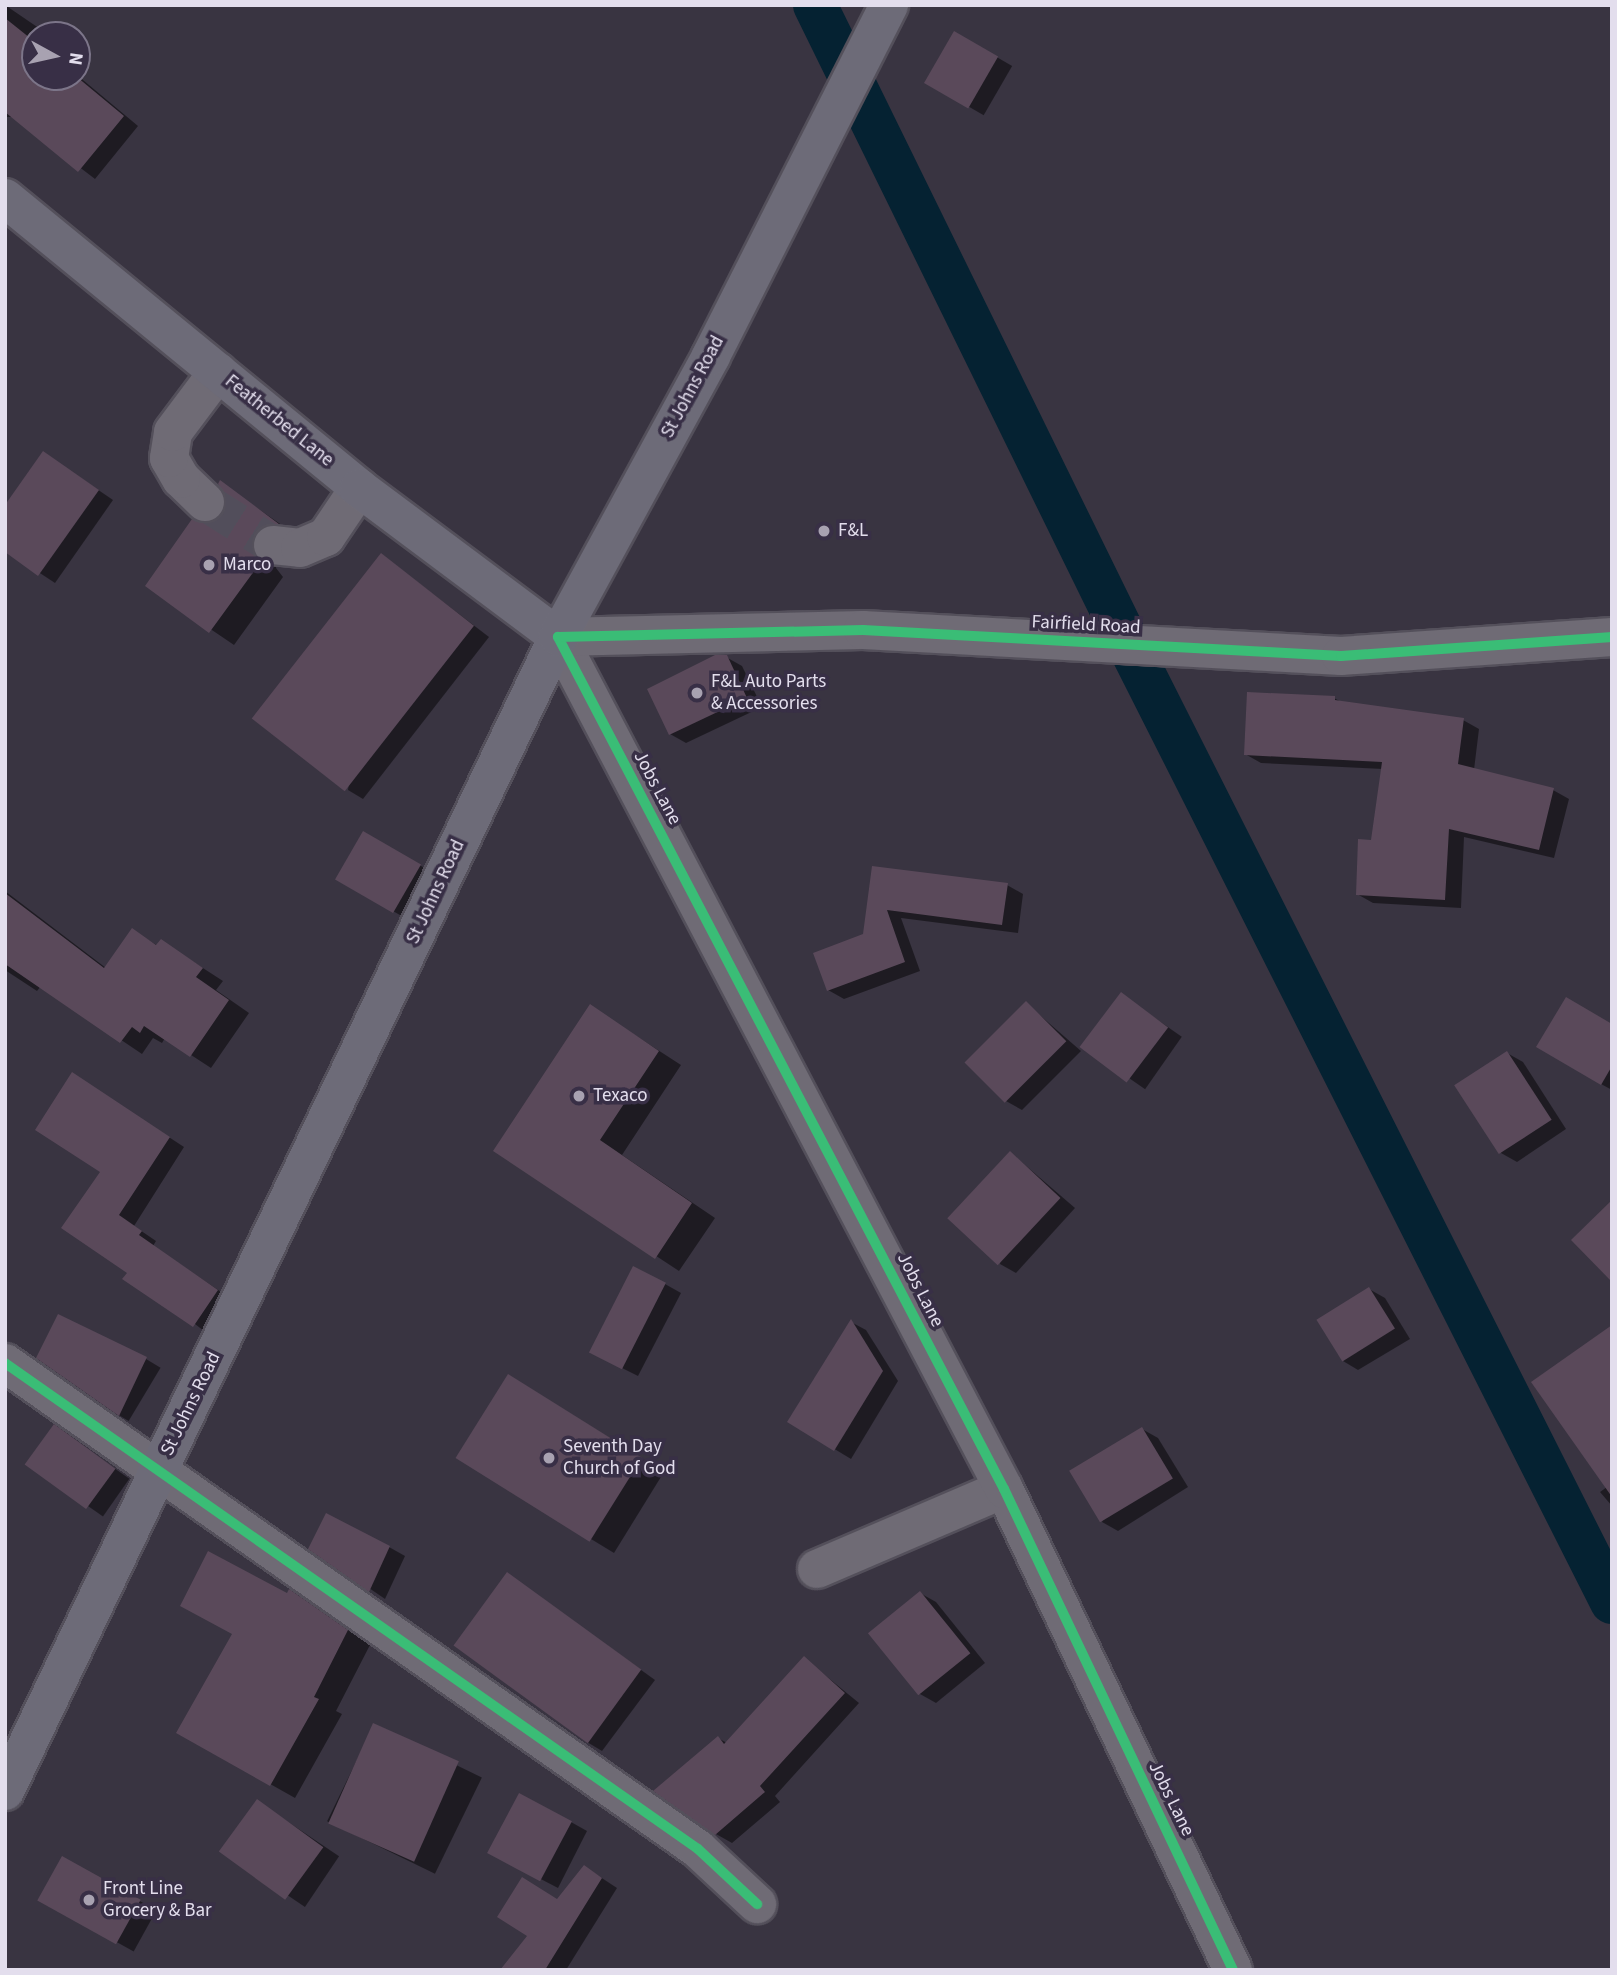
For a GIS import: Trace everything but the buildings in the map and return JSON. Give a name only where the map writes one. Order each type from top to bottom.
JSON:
[{"type":"main road","name":"St Johns Road","points":[[8,1778],[159,1470],[558,637],[711,356],[889,5]]},
{"type":"main road","name":"Featherbed Lane","points":[[5,198],[359,488],[558,637]]},
{"type":"street","points":[[205,502],[181,479],[169,457],[173,432],[218,372]]},
{"type":"street","points":[[273,545],[300,548],[326,537],[359,488]]},
{"type":"street","name":"Fairfield Road","points":[[558,637],[863,630],[1341,656],[1612,637]]},
{"type":"street","name":"Jobs Lane","points":[[558,637],[1004,1489],[1233,1970]]},
{"type":"street","points":[[5,1363],[698,1849],[757,1904]]},
{"type":"street","points":[[817,1569],[1004,1489]]},
{"type":"waterway","points":[[815,5],[1129,645],[1612,1602]]},
{"type":"tunnel","points":[[205,502],[273,545]]},
{"type":"cycle path","points":[[1233,1970],[1004,1489],[558,637],[863,630],[1341,656],[1612,637]]},
{"type":"cycle path","points":[[5,1363],[698,1849],[757,1904]]},
{"type":"place","name":"F&L","points":[[824,531]]},
{"type":"place","name":"Marco","points":[[209,565]]},
{"type":"place","name":"F&L Auto Parts & Accessories","points":[[697,693]]},
{"type":"place","name":"Texaco","points":[[579,1096]]},
{"type":"place","name":"Seventh Day Church of God","points":[[549,1458]]},
{"type":"place","name":"Front Line Grocery & Bar","points":[[89,1900]]}]
